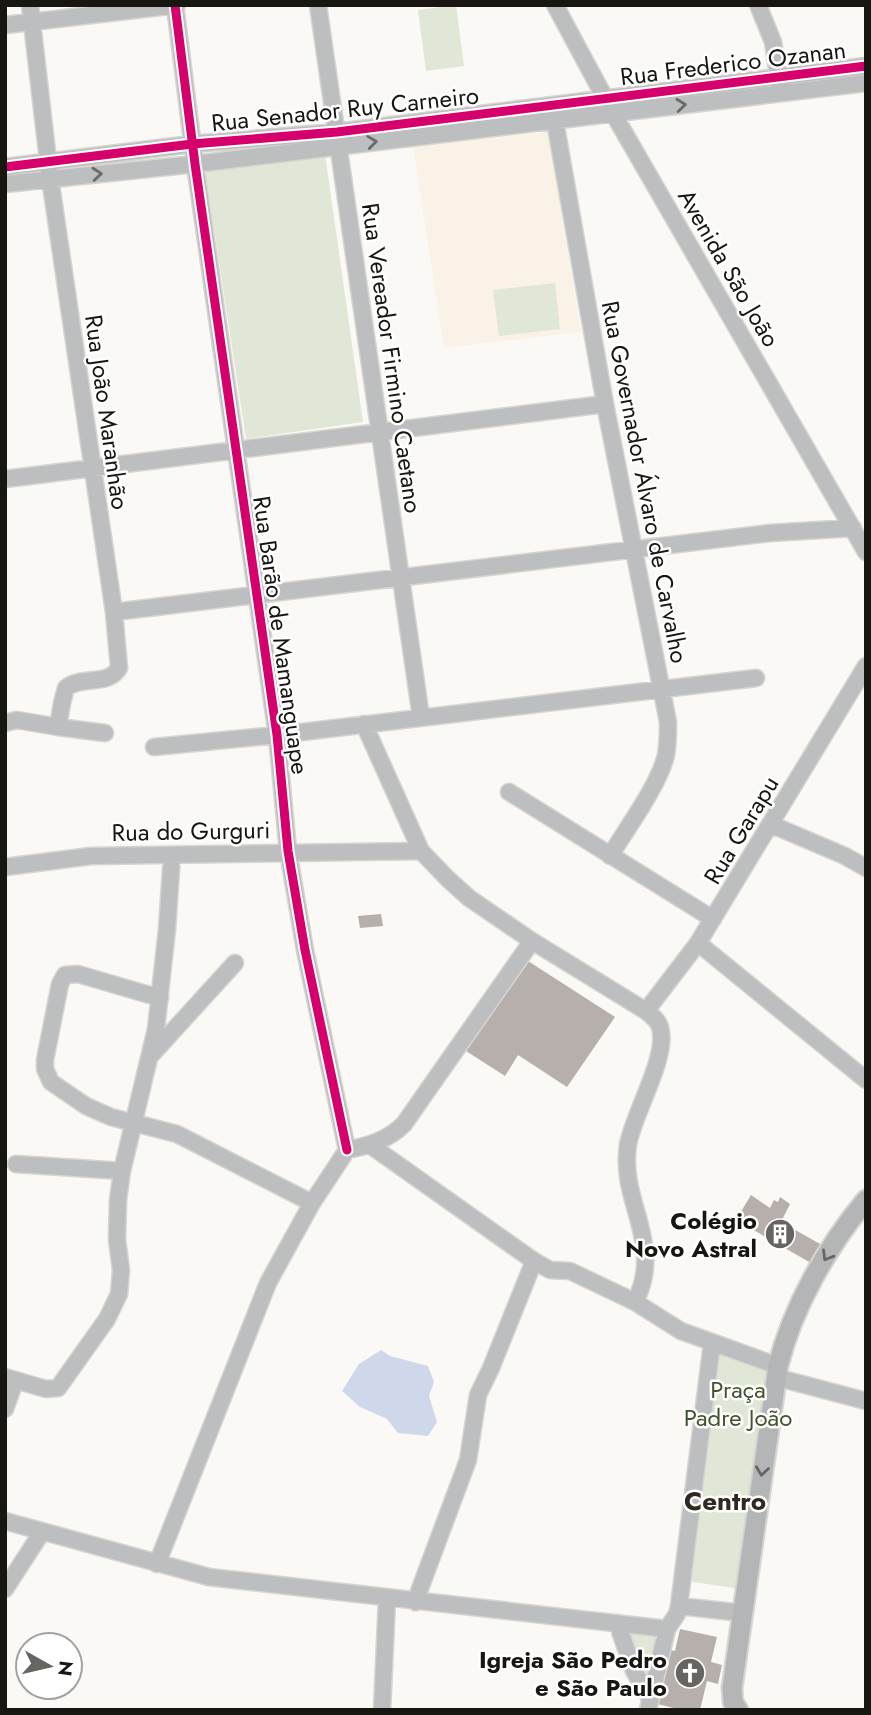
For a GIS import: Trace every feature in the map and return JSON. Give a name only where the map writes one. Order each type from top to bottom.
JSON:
[{"type":"main road","points":[[738,1710],[732,1695],[777,1371],[788,1333],[818,1271],[836,1240],[866,1200]]},
{"type":"street","points":[[5,25],[31,13],[176,5]]},
{"type":"street","name":"Rua Barão de Mamanguape","points":[[176,5],[192,144],[277,735],[288,851],[305,950],[347,1150]]},
{"type":"street","name":"Rua Vereador Firmino Caetano","points":[[318,5],[421,717]]},
{"type":"street","name":"Avenida São João","points":[[555,5],[609,106],[866,552]]},
{"type":"street","points":[[758,5],[773,42],[780,86]]},
{"type":"street","name":"Rua João Maranhão","points":[[31,13],[49,170],[114,612],[118,668],[116,673],[108,678],[78,682],[66,688],[58,726]]},
{"type":"street","name":"Rua Frederico Ozanan","points":[[842,78],[866,66]]},
{"type":"street","name":"Rua Frederico Ozanan","points":[[609,106],[842,78],[866,83]]},
{"type":"street","name":"Rua Senador Ruy Carneiro","points":[[5,167],[49,170],[195,164],[338,139],[609,106]]},
{"type":"street","name":"Rua Governador Álvaro de Carvalho","points":[[553,113],[668,722],[665,758],[658,776],[610,856]]},
{"type":"street","name":"Rua Senador Ruy Carneiro","points":[[5,184],[49,170],[192,144],[338,139]]},
{"type":"street","points":[[5,479],[606,404]]},
{"type":"street","points":[[114,612],[770,533],[853,528]]},
{"type":"street","name":"Rua Garapu","points":[[646,1011],[698,943],[866,666]]},
{"type":"street","points":[[154,747],[756,678]]},
{"type":"street","points":[[5,723],[17,720],[104,733]]},
{"type":"street","points":[[364,724],[421,850],[469,898],[532,941],[646,1011],[658,1022],[661,1035],[653,1072],[630,1132],[627,1150],[629,1182],[647,1257],[644,1285],[635,1302]]},
{"type":"street","points":[[509,792],[713,919]]},
{"type":"street","points":[[770,824],[845,856],[866,868]]},
{"type":"street","name":"Rua do Gurguri","points":[[5,867],[92,856],[421,850]]},
{"type":"street","points":[[5,1409],[10,1379],[46,1389],[58,1388],[107,1319],[119,1294],[121,1270],[116,1220],[122,1171],[151,1056],[160,998],[172,855]]},
{"type":"street","points":[[157,1563],[255,1311],[312,1202],[347,1150],[370,1145],[395,1133],[412,1114],[532,941]]},
{"type":"street","points":[[698,943],[866,1080]]},
{"type":"street","points":[[151,1056],[235,963]]},
{"type":"street","points":[[160,998],[78,974],[65,975],[60,984],[45,1060],[47,1076],[51,1082],[86,1106],[111,1117],[177,1135],[312,1202]]},
{"type":"street","points":[[370,1145],[534,1261],[550,1269],[570,1271],[635,1302],[681,1331],[777,1371],[866,1401]]},
{"type":"street","points":[[16,1164],[122,1171]]},
{"type":"street","points":[[415,1602],[468,1460],[478,1395],[534,1261]]},
{"type":"street","points":[[649,1703],[667,1629],[679,1606],[712,1343]]},
{"type":"street","points":[[5,1521],[209,1577],[667,1629]]},
{"type":"street","points":[[5,1589],[42,1532]]},
{"type":"street","points":[[382,1710],[387,1599]]},
{"type":"street","points":[[679,1606],[743,1613]]},
{"type":"street","points":[[617,1623],[649,1703]]},
{"type":"shaded area","points":[[548,132],[581,332],[444,348],[413,146]]},
{"type":"green space","points":[[456,5],[464,66],[426,71],[418,10]]},
{"type":"green space","points":[[325,154],[363,422],[246,439],[205,169]]},
{"type":"green space","points":[[555,283],[560,329],[499,336],[493,290]]},
{"type":"green space","name":"Praça Padre João","points":[[716,1354],[771,1369],[741,1589],[687,1581]]},
{"type":"green space","points":[[627,1634],[656,1637],[647,1679],[643,1680]]},
{"type":"water","points":[[381,1350],[390,1356],[428,1366],[434,1382],[429,1396],[437,1422],[428,1436],[398,1433],[387,1419],[360,1407],[342,1391],[359,1364]]},
{"type":"building","points":[[381,914],[383,926],[360,928],[358,916]]},
{"type":"building","points":[[528,961],[615,1017],[567,1087],[518,1055],[505,1076],[466,1051]]},
{"type":"building","name":"Colégio Novo Astral","points":[[751,1195],[770,1208],[774,1200],[778,1202],[780,1197],[790,1204],[781,1222],[822,1245],[811,1263],[736,1220]]},
{"type":"building","name":"Igreja São Pedro e São Paulo","points":[[680,1629],[717,1637],[711,1662],[722,1665],[718,1684],[707,1681],[700,1710],[682,1710],[653,1703],[665,1649],[675,1651]]},
{"type":"cycle path","points":[[175,5],[195,164],[277,735],[288,851],[305,950],[347,1150]]},
{"type":"cycle path","points":[[5,167],[192,144],[337,132],[866,66]]},
{"type":"place","name":"Colégio Novo Astral","points":[[780,1234]]},
{"type":"place","name":"Igreja São Pedro e São Paulo","points":[[690,1673]]},
{"type":"district","name":"Centro","points":[[725,1501]]}]
